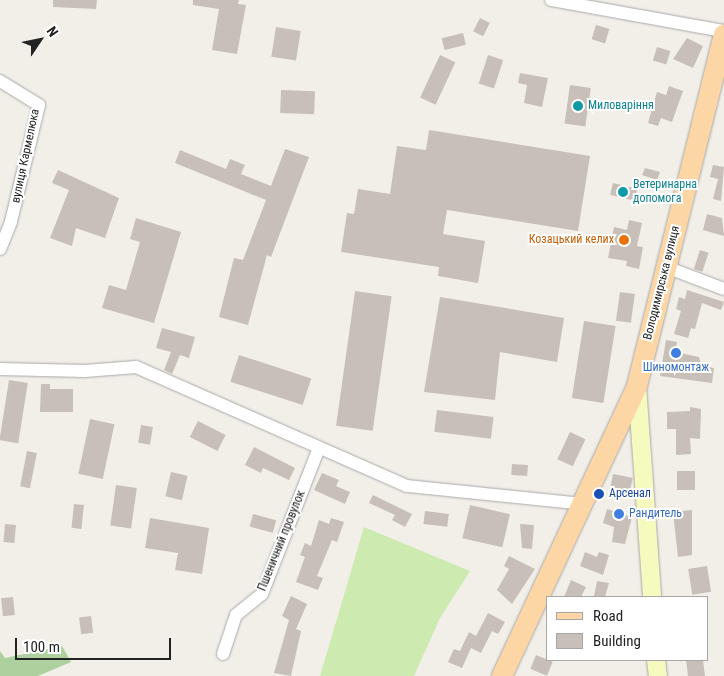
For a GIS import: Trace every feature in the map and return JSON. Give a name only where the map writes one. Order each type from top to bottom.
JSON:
[{"type":"main road","name":"Володимирська вулиця","points":[[502,676],[584,504],[637,386],[724,35]]},
{"type":"street","points":[[551,0],[724,30]]},
{"type":"street","name":"вулиця Кармелюка","points":[[0,81],[39,105],[11,222],[0,249]]},
{"type":"street","points":[[666,267],[724,289]]},
{"type":"street","points":[[0,369],[85,371],[136,367],[407,486],[584,504]]},
{"type":"street","name":"Володимирська вулиця","points":[[637,386],[652,596]]},
{"type":"street","name":"Пшеничний провулок","points":[[223,654],[236,615],[262,594],[319,448]]},
{"type":"street","points":[[656,661],[658,676]]},
{"type":"green space","points":[[364,527],[470,571],[440,618],[414,676],[320,676]]},
{"type":"green space","points":[[62,646],[71,662],[38,676],[0,676],[0,651],[5,658]]},
{"type":"building","points":[[53,0],[97,0],[96,9],[53,7]]},
{"type":"building","points":[[193,0],[239,0],[238,4],[246,5],[237,54],[212,50],[219,9],[193,5]]},
{"type":"building","points":[[480,18],[490,23],[483,36],[473,31]]},
{"type":"building","points":[[596,25],[609,29],[605,43],[592,39]]},
{"type":"building","points":[[276,27],[301,31],[296,61],[271,57]]},
{"type":"building","points":[[463,33],[466,45],[445,50],[442,38]]},
{"type":"building","points":[[687,38],[703,46],[693,68],[673,59]]},
{"type":"building","points":[[657,47],[670,51],[666,64],[653,60]]},
{"type":"building","points":[[440,55],[455,62],[436,105],[420,98]]},
{"type":"building","points":[[488,55],[503,60],[494,88],[479,84]]},
{"type":"building","points":[[520,73],[548,78],[542,107],[524,103],[527,85],[518,83]]},
{"type":"building","name":"Миловаріння","points":[[570,85],[591,88],[585,127],[565,124]]},
{"type":"building","points":[[669,86],[683,91],[672,122],[661,118],[658,126],[648,123],[657,92],[666,95]]},
{"type":"building","points":[[281,90],[315,91],[314,114],[280,113]]},
{"type":"building","points":[[429,130],[590,156],[578,231],[447,210],[443,234],[485,241],[478,283],[438,276],[439,267],[341,252],[347,213],[354,214],[358,189],[390,194],[397,146],[426,150]]},
{"type":"building","points":[[285,149],[309,157],[271,257],[267,255],[248,325],[219,317],[234,258],[243,260],[266,200],[175,163],[180,150],[226,169],[230,159],[245,165],[241,174],[271,186]]},
{"type":"building","points":[[713,165],[724,167],[721,201],[713,199],[718,179],[710,177]]},
{"type":"building","points":[[645,168],[660,172],[657,180],[642,175]]},
{"type":"building","points":[[58,170],[119,198],[105,238],[76,228],[72,246],[50,238],[69,190],[52,183]]},
{"type":"building","name":"Ветеринарна допомога","points":[[613,183],[637,189],[634,201],[610,195]]},
{"type":"building","points":[[707,214],[722,218],[724,236],[703,230]]},
{"type":"building","points":[[136,218],[181,232],[154,323],[102,308],[109,285],[126,290],[140,242],[130,239]]},
{"type":"building","points":[[629,220],[642,223],[637,246],[643,247],[639,269],[626,266],[627,261],[608,258],[614,227],[627,230]]},
{"type":"building","points":[[700,250],[709,253],[702,272],[694,269]]},
{"type":"building","points":[[687,290],[724,302],[721,310],[702,303],[695,329],[691,328],[688,338],[674,334],[681,311],[676,309],[679,297],[685,299]]},
{"type":"building","points":[[355,291],[392,296],[373,431],[336,426]]},
{"type":"building","points":[[620,292],[635,294],[631,323],[616,321]]},
{"type":"building","points":[[440,297],[564,318],[557,362],[500,352],[495,400],[424,392]]},
{"type":"building","points":[[584,321],[616,326],[603,403],[572,398]]},
{"type":"building","points":[[162,328],[195,337],[189,358],[180,355],[172,374],[164,370],[171,352],[156,348]]},
{"type":"building","points":[[666,340],[677,342],[675,352],[699,357],[702,366],[714,368],[712,383],[660,376]]},
{"type":"building","points":[[239,355],[311,378],[303,405],[230,382]]},
{"type":"building","points":[[9,380],[28,383],[18,443],[0,440]]},
{"type":"building","points":[[41,384],[50,384],[50,389],[73,389],[73,412],[40,412]]},
{"type":"building","points":[[690,407],[701,409],[700,439],[690,438],[691,454],[676,455],[676,429],[667,429],[667,412],[690,411]]},
{"type":"building","points":[[437,410],[494,417],[491,439],[434,432]]},
{"type":"building","points":[[90,419],[114,424],[103,479],[78,474]]},
{"type":"building","points":[[198,421],[226,435],[217,451],[190,437]]},
{"type":"building","points":[[141,425],[153,427],[150,445],[138,443]]},
{"type":"building","points":[[570,432],[585,439],[573,466],[557,459]]},
{"type":"building","points":[[254,447],[295,468],[289,480],[263,468],[261,473],[245,465]]},
{"type":"building","points":[[27,451],[37,453],[30,488],[20,486]]},
{"type":"building","points":[[512,464],[528,465],[527,476],[511,475]]},
{"type":"building","points":[[677,471],[695,471],[695,490],[677,490]]},
{"type":"building","points":[[171,472],[188,476],[182,500],[165,496]]},
{"type":"building","points":[[322,473],[339,480],[336,486],[350,492],[345,504],[314,490]]},
{"type":"building","points":[[613,474],[633,478],[629,495],[610,491]]},
{"type":"building","points":[[116,485],[137,488],[131,529],[110,526]]},
{"type":"building","points":[[373,495],[412,514],[405,527],[392,520],[395,515],[369,503]]},
{"type":"building","points":[[74,504],[84,505],[81,529],[71,528]]},
{"type":"building","points":[[470,505],[510,514],[502,547],[462,538]]},
{"type":"building","points":[[607,509],[632,517],[625,544],[612,542],[614,527],[603,523]]},
{"type":"building","points":[[692,510],[692,555],[678,557],[673,512]]},
{"type":"building","points":[[425,511],[449,514],[447,527],[423,524]]},
{"type":"building","points":[[253,514],[276,520],[273,533],[250,527]]},
{"type":"building","points":[[150,518],[209,528],[202,574],[175,570],[178,553],[145,548]]},
{"type":"building","points":[[331,518],[344,522],[337,542],[332,540],[317,576],[323,578],[318,590],[296,582],[305,557],[300,555],[305,543],[311,546],[319,520],[329,524]]},
{"type":"building","points":[[5,524],[16,525],[14,543],[3,542]]},
{"type":"building","points":[[520,524],[534,525],[532,549],[522,548]]},
{"type":"building","points":[[585,552],[597,557],[599,552],[609,555],[603,575],[580,566]]},
{"type":"building","points":[[509,556],[535,569],[512,604],[497,590],[509,569],[504,566]]},
{"type":"building","points":[[707,566],[711,592],[692,595],[688,569]]},
{"type":"building","points":[[571,580],[586,587],[582,596],[564,596]]},
{"type":"building","points":[[597,581],[609,583],[605,596],[594,596]]},
{"type":"building","points":[[291,596],[307,604],[296,629],[301,631],[291,676],[274,673],[289,620],[282,616]]},
{"type":"building","points":[[13,597],[15,615],[3,616],[1,598]]},
{"type":"building","points":[[488,613],[505,622],[498,634],[492,631],[481,653],[471,648],[462,668],[448,662],[454,649],[460,651],[469,632],[476,636]]},
{"type":"building","points":[[91,616],[93,633],[81,634],[79,617]]},
{"type":"building","points":[[536,655],[546,659],[546,661],[553,662],[547,676],[530,669]]},
{"type":"building","points":[[686,661],[703,661],[705,676],[688,676]]},
{"type":"place","name":"Миловаріння","points":[[578,106]]},
{"type":"place","name":"Ветеринарна допомога","points":[[623,192]]},
{"type":"place","name":"Козацький келих","points":[[624,240]]},
{"type":"place","name":"Шиномонтаж","points":[[676,353]]},
{"type":"place","name":"Арсенал","points":[[599,494]]},
{"type":"place","name":"Рандитель","points":[[619,514]]}]
